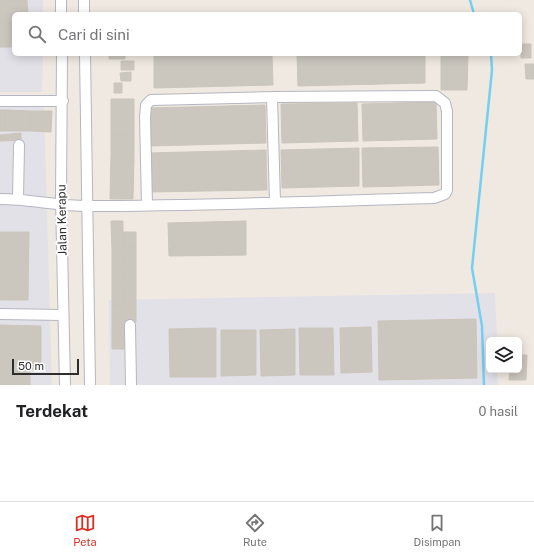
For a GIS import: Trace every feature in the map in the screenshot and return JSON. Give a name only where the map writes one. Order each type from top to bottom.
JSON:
[{"type":"street","points":[[61,0],[61,12]]},
{"type":"street","points":[[84,0],[84,12]]},
{"type":"street","name":"Jalan Kerapu","points":[[62,56],[62,204],[65,385]]},
{"type":"street","name":"Jalan Kerapu","points":[[85,56],[86,206],[90,385]]},
{"type":"street","points":[[0,199],[18,199],[86,206],[147,205],[275,202],[440,197],[447,190],[447,111],[445,103],[436,96],[272,97],[151,100],[146,105],[147,205]]},
{"type":"street","points":[[272,97],[275,202]]},
{"type":"street","points":[[0,101],[63,101]]},
{"type":"street","points":[[18,199],[19,145]]},
{"type":"street","points":[[0,314],[63,315]]},
{"type":"street","points":[[130,324],[131,385]]},
{"type":"shaded area","points":[[0,0],[43,0],[43,12],[12,12],[12,56],[43,56],[42,92],[0,92]]},
{"type":"shaded area","points":[[0,107],[44,107],[52,385],[0,385]]},
{"type":"shaded area","points":[[495,293],[497,337],[486,337],[486,373],[497,373],[498,385],[110,385],[109,300]]},
{"type":"building","points":[[0,0],[27,0],[28,12],[12,12],[12,47],[0,47]]},
{"type":"building","points":[[522,44],[531,44],[531,58],[521,58]]},
{"type":"building","points":[[109,56],[125,56],[125,59],[109,59]]},
{"type":"building","points":[[154,56],[272,56],[273,85],[154,88]]},
{"type":"building","points":[[297,56],[425,56],[425,83],[298,86]]},
{"type":"building","points":[[441,56],[468,56],[467,90],[441,90]]},
{"type":"building","points":[[121,61],[134,61],[134,70],[121,70]]},
{"type":"building","points":[[525,64],[534,64],[534,79],[526,79]]},
{"type":"building","points":[[131,72],[131,81],[121,81],[120,73]]},
{"type":"building","points":[[114,83],[122,83],[122,93],[114,93]]},
{"type":"building","points":[[111,99],[134,99],[134,135],[111,135]]},
{"type":"building","points":[[436,102],[437,139],[363,141],[362,104]]},
{"type":"building","points":[[357,103],[358,141],[282,143],[281,104]]},
{"type":"building","points":[[265,105],[266,143],[149,146],[149,108]]},
{"type":"building","points":[[0,110],[6,110],[5,131],[0,131]]},
{"type":"building","points":[[6,110],[30,111],[30,131],[5,131]]},
{"type":"building","points":[[30,111],[52,111],[51,132],[30,131]]},
{"type":"building","points":[[21,133],[21,140],[0,141],[0,135]]},
{"type":"building","points":[[111,135],[134,135],[134,156],[111,155]]},
{"type":"building","points":[[438,147],[439,185],[363,187],[362,148]]},
{"type":"building","points":[[359,148],[359,186],[282,188],[281,150]]},
{"type":"building","points":[[266,150],[267,190],[147,192],[147,153]]},
{"type":"building","points":[[111,155],[134,156],[133,199],[110,199]]},
{"type":"building","points":[[111,221],[123,221],[123,250],[112,250]]},
{"type":"building","points":[[246,221],[246,255],[169,256],[168,223]]},
{"type":"building","points":[[0,232],[29,232],[28,300],[0,300]]},
{"type":"building","points":[[123,232],[136,232],[136,247],[123,247]]},
{"type":"building","points":[[123,247],[136,247],[136,264],[123,264]]},
{"type":"building","points":[[112,250],[123,250],[123,270],[112,270]]},
{"type":"building","points":[[123,264],[136,264],[136,285],[123,285]]},
{"type":"building","points":[[112,270],[123,270],[123,285],[112,285]]},
{"type":"building","points":[[112,285],[123,285],[123,305],[112,305]]},
{"type":"building","points":[[123,285],[136,285],[136,301],[123,301]]},
{"type":"building","points":[[123,301],[136,301],[136,322],[124,322]]},
{"type":"building","points":[[112,305],[123,305],[124,325],[112,325]]},
{"type":"building","points":[[476,319],[477,378],[379,380],[378,321]]},
{"type":"building","points":[[0,325],[41,326],[41,369],[30,369],[30,385],[0,385]]},
{"type":"building","points":[[112,325],[124,325],[124,349],[112,349]]},
{"type":"building","points":[[371,327],[372,372],[341,373],[340,328]]},
{"type":"building","points":[[216,328],[216,377],[170,377],[169,329]]},
{"type":"building","points":[[299,328],[333,328],[334,375],[300,375]]},
{"type":"building","points":[[295,329],[295,375],[261,376],[260,330]]},
{"type":"building","points":[[221,330],[256,330],[256,375],[221,376]]},
{"type":"building","points":[[522,355],[527,355],[526,380],[509,380],[510,373],[522,373]]},
{"type":"waterway","points":[[470,0],[473,12]]},
{"type":"waterway","points":[[484,385],[482,326],[472,268],[492,70],[491,56]]}]
